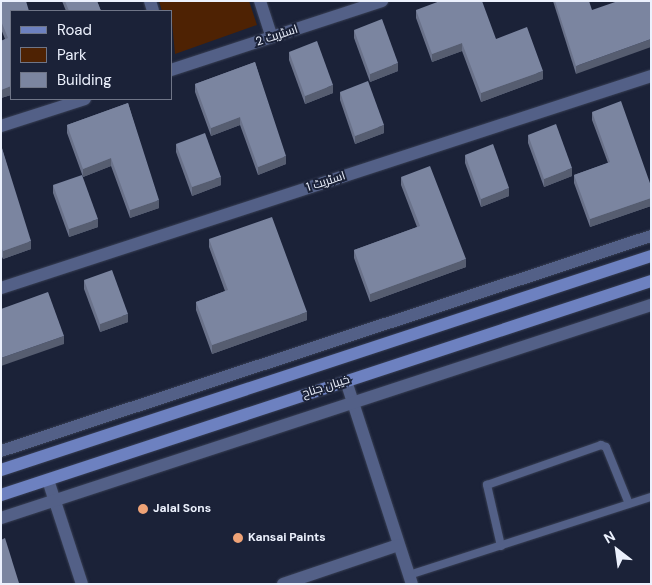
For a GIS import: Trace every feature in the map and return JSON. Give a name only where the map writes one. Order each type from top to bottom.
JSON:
[{"type":"main road","name":"خیبان جناح","points":[[1,470],[651,256]]},
{"type":"main road","name":"خیبان جناح","points":[[1,495],[651,281]]},
{"type":"street","points":[[260,1],[272,37]]},
{"type":"street","name":"اسٹریٹ 2","points":[[172,69],[382,1]]},
{"type":"street","name":"اسٹریٹ 1","points":[[1,288],[651,76]]},
{"type":"street","points":[[1,126],[82,100]]},
{"type":"street","points":[[1,451],[651,236]]},
{"type":"street","points":[[1,518],[354,404],[651,305]]},
{"type":"street","points":[[346,381],[410,579]]},
{"type":"street","points":[[48,480],[82,584]]},
{"type":"street","points":[[283,584],[398,545]]},
{"type":"lane","points":[[500,546],[487,485],[602,446],[606,447],[629,504]]},
{"type":"lane","points":[[410,579],[500,546],[651,497]]},
{"type":"green space","points":[[159,1],[249,1],[257,25],[175,54],[172,10],[162,10]]},
{"type":"building","points":[[1,1],[26,1],[29,10],[10,10],[10,86],[1,90],[1,41],[8,38],[1,21]]},
{"type":"building","points":[[65,1],[97,1],[101,10],[69,10]]},
{"type":"building","points":[[440,1],[482,1],[496,39],[527,27],[543,71],[481,93],[462,43],[432,54],[416,10]]},
{"type":"building","points":[[555,1],[589,1],[592,10],[618,1],[651,1],[651,39],[576,66]]},
{"type":"building","points":[[382,19],[398,63],[370,74],[354,30]]},
{"type":"building","points":[[317,41],[333,85],[305,96],[289,52]]},
{"type":"building","points":[[255,62],[286,156],[258,167],[240,117],[211,128],[195,84]]},
{"type":"building","points":[[368,81],[384,125],[355,136],[340,92]]},
{"type":"building","points":[[621,101],[651,186],[651,198],[590,219],[574,175],[610,162],[592,112]]},
{"type":"building","points":[[128,103],[159,200],[130,210],[111,158],[83,169],[67,125]]},
{"type":"building","points":[[556,124],[572,168],[544,179],[528,135]]},
{"type":"building","points":[[205,133],[221,177],[192,187],[176,144]]},
{"type":"building","points":[[493,144],[509,188],[481,199],[465,155]]},
{"type":"building","points":[[1,145],[31,241],[3,251],[1,247]]},
{"type":"building","points":[[430,166],[466,259],[370,294],[354,250],[420,226],[401,177]]},
{"type":"building","points":[[82,175],[98,219],[69,229],[53,185]]},
{"type":"building","points":[[272,217],[307,312],[212,345],[196,302],[228,290],[209,239]]},
{"type":"building","points":[[112,270],[128,314],[100,324],[84,280]]},
{"type":"building","points":[[48,292],[64,336],[1,358],[1,309]]},
{"type":"building","points":[[5,538],[19,583],[17,584],[1,584],[1,540]]},
{"type":"place","name":"Jalal Sons","points":[[143,509]]},
{"type":"place","name":"Kansai Paints","points":[[238,538]]}]
